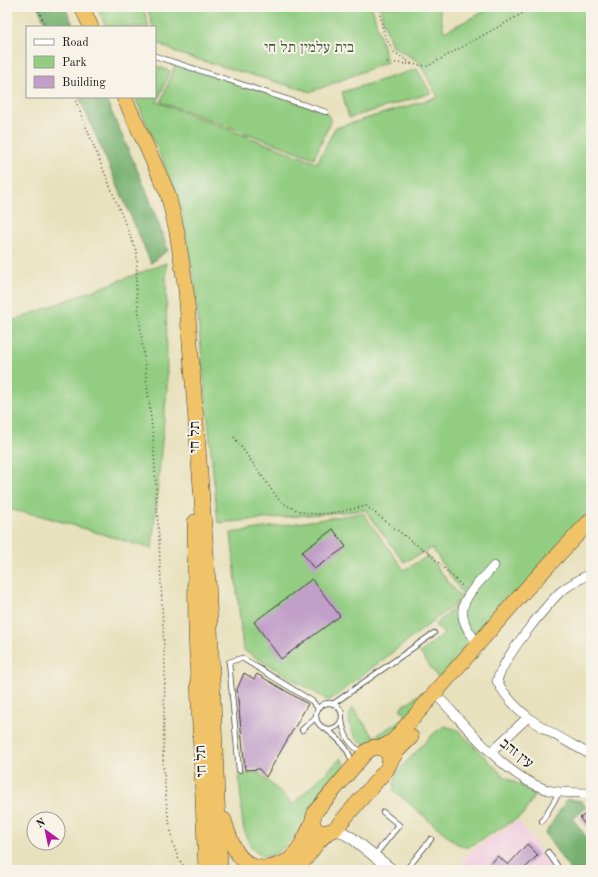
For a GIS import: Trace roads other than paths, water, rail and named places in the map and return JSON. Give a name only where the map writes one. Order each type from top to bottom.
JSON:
[{"type":"highway","points":[[82,7],[92,26]]},
{"type":"highway","points":[[124,98],[163,184],[174,214],[186,290],[195,413]]},
{"type":"highway","name":"תל חי","points":[[195,413],[208,579],[220,870]]},
{"type":"highway","name":"תל חי","points":[[195,413],[194,571],[206,870]]},
{"type":"highway","points":[[288,867],[304,843],[315,812],[352,769],[374,750],[393,741],[527,588],[591,520]]},
{"type":"highway","points":[[217,794],[230,841],[236,853],[246,861],[263,868],[288,867],[335,827],[387,769],[397,751],[553,574],[591,536]]},
{"type":"highway","points":[[374,750],[387,752],[390,764]]},
{"type":"highway","points":[[312,823],[316,830],[335,827]]},
{"type":"street","points":[[479,644],[466,629],[463,622],[463,608],[469,594],[494,566]]},
{"type":"street","points":[[591,573],[560,592],[521,640],[500,669],[497,681],[504,694],[527,718],[591,756]]},
{"type":"street","name":"עין זהב","points":[[442,701],[491,752],[505,765],[528,782],[549,790],[591,792]]},
{"type":"street","points":[[491,752],[527,718]]},
{"type":"street","points":[[335,827],[352,838],[392,870]]},
{"type":"lane","points":[[156,56],[326,112]]},
{"type":"lane","points":[[352,769],[350,754],[335,735],[319,725],[316,717],[318,708],[324,704],[333,704],[434,633]]},
{"type":"lane","points":[[239,770],[229,662],[242,658],[312,701],[318,708]]},
{"type":"lane","points":[[333,704],[340,710],[343,732],[354,747],[360,751],[374,750]]},
{"type":"lane","points":[[302,730],[316,717]]},
{"type":"lane","points":[[327,730],[337,727],[342,720]]},
{"type":"lane","points":[[542,821],[560,791]]},
{"type":"lane","points":[[374,856],[399,825],[383,812]]},
{"type":"lane","points":[[406,870],[431,838]]},
{"type":"lane","points":[[548,852],[560,870]]},
{"type":"park label","name":"בית עלמין תל חי","points":[[309,48]]}]
